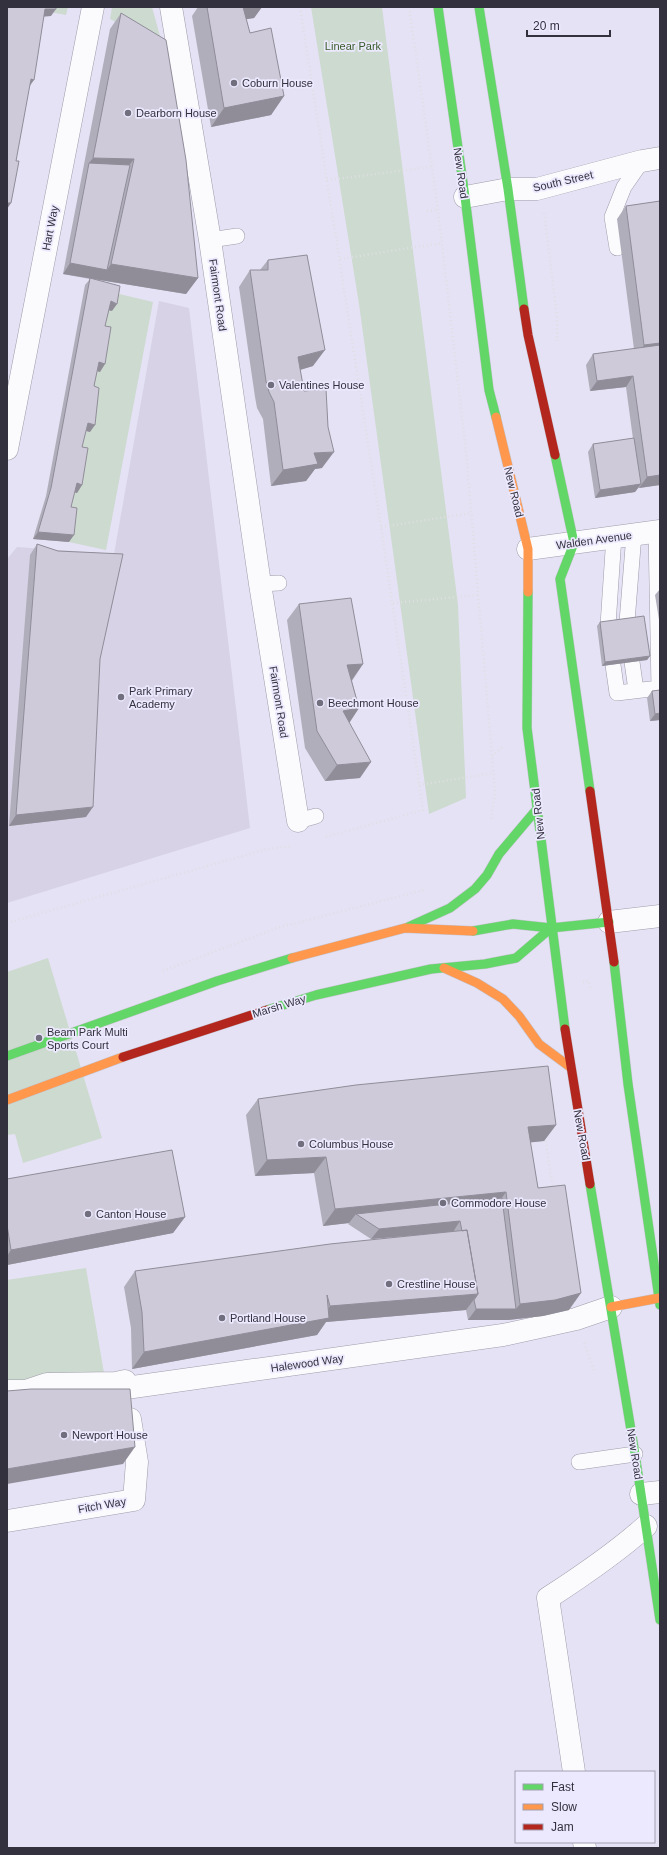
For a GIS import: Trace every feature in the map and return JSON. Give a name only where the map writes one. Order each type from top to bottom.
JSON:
[{"type":"main road","name":"New Road","points":[[438,7],[465,197],[489,390],[528,549],[527,728],[551,928],[570,1067],[635,1454],[651,1493],[646,1526],[660,1620]]},
{"type":"main road","points":[[479,7],[508,189],[528,335],[574,543],[560,579],[620,1003],[628,1084],[658,1276],[660,1302],[611,1306]]},
{"type":"main road","points":[[7,1056],[217,981],[317,950],[405,928],[450,908],[474,889],[487,875],[499,854],[537,809]]},
{"type":"main road","points":[[405,928],[472,931],[513,924],[551,928],[609,922]]},
{"type":"main road","name":"Marsh Way","points":[[7,1100],[88,1069],[208,1028],[316,995],[443,968],[485,964],[516,958],[551,928]]},
{"type":"main road","points":[[443,968],[477,983],[503,999],[539,1044],[570,1067]]},
{"type":"street","name":"Hart Way","points":[[7,449],[93,7]]},
{"type":"street","name":"Fairmont Road","points":[[171,7],[270,584],[307,818]]},
{"type":"street","name":"South Street","points":[[465,197],[508,189],[538,189],[651,159]]},
{"type":"street","name":"Walden Avenue","points":[[528,549],[658,531]]},
{"type":"street","points":[[609,922],[660,916]]},
{"type":"street","name":"Halewood Way","points":[[7,1391],[26,1391],[47,1384],[116,1383],[125,1381],[126,1388],[503,1335],[576,1319],[611,1306]]},
{"type":"street","name":"Fitch Way","points":[[7,1521],[134,1500],[137,1462],[126,1388]]},
{"type":"street","points":[[574,1771],[548,1598],[583,1575],[630,1540],[646,1526]]},
{"type":"lane","points":[[617,248],[612,217],[624,187],[651,159]]},
{"type":"lane","points":[[210,240],[237,236]]},
{"type":"lane","points":[[614,665],[618,693],[659,688],[658,531]]},
{"type":"lane","points":[[624,535],[627,622]]},
{"type":"lane","points":[[608,625],[624,535]]},
{"type":"lane","points":[[632,662],[636,690]]},
{"type":"lane","points":[[579,1462],[635,1454]]},
{"type":"path","points":[[300,7],[382,527],[423,810],[323,838]]},
{"type":"path","points":[[409,7],[438,210],[472,513],[495,793],[490,829]]},
{"type":"path","points":[[327,180],[431,166]]},
{"type":"path","points":[[427,211],[438,210]]},
{"type":"path","points":[[340,259],[442,243]]},
{"type":"path","points":[[382,527],[472,513]]},
{"type":"path","points":[[393,603],[479,594]]},
{"type":"path","points":[[419,785],[493,773]]},
{"type":"path","points":[[7,923],[267,849],[294,846]]},
{"type":"path","points":[[163,971],[280,927],[425,890]]},
{"type":"path","points":[[545,1133],[554,1195]]},
{"type":"path","points":[[576,1319],[596,1377]]},
{"type":"shaded area","name":"Park Primary Academy","points":[[159,301],[189,308],[250,828],[7,903],[8,558],[17,547],[114,554]]},
{"type":"green space","points":[[50,7],[68,7],[66,15],[50,12]]},
{"type":"green space","points":[[112,7],[152,7],[160,36],[155,42],[110,19]]},
{"type":"green space","name":"Linear Park","points":[[311,7],[382,7],[458,605],[466,798],[429,814],[359,304]]},
{"type":"green space","points":[[115,293],[153,302],[106,550],[69,542],[72,516],[66,515],[71,491],[77,492],[77,454],[83,430],[90,432],[88,394],[99,333]]},
{"type":"green space","name":"Beam Park Multi Sports Court","points":[[48,958],[102,1138],[23,1163],[15,1134],[7,1135],[7,972]]},
{"type":"green space","points":[[86,1268],[104,1373],[7,1382],[7,1280]]},
{"type":"building","points":[[7,7],[56,7],[56,9],[45,9],[34,80],[31,79],[16,161],[19,161],[11,203],[7,203]]},
{"type":"building","points":[[207,7],[243,7],[250,33],[271,28],[284,96],[224,108]]},
{"type":"building","name":"Dearborn House","points":[[121,13],[166,40],[186,160],[198,278],[111,264],[134,159],[93,158]]},
{"type":"building","points":[[89,163],[130,165],[107,270],[70,263]]},
{"type":"building","points":[[660,201],[660,343],[644,345],[626,206]]},
{"type":"building","name":"Valentines House","points":[[307,255],[325,350],[298,357],[304,391],[326,389],[328,427],[334,452],[314,453],[318,464],[283,470],[274,402],[266,381],[250,270],[268,270],[268,260]]},
{"type":"building","points":[[90,278],[120,286],[117,304],[111,301],[105,326],[111,327],[105,364],[99,362],[94,386],[99,388],[95,425],[88,423],[82,447],[88,448],[82,485],[77,483],[71,507],[77,508],[74,535],[38,532],[51,488]]},
{"type":"building","points":[[660,345],[660,475],[647,477],[633,376],[597,381],[593,354]]},
{"type":"building","points":[[634,438],[641,484],[600,490],[593,444]]},
{"type":"building","points":[[37,544],[58,551],[123,554],[100,659],[93,807],[16,815]]},
{"type":"building","name":"Beechmont House","points":[[351,598],[363,664],[347,665],[359,708],[343,711],[371,762],[337,765],[317,731],[299,604]]},
{"type":"building","points":[[644,616],[650,656],[605,662],[600,622]]},
{"type":"building","points":[[660,690],[660,713],[655,714],[652,691]]},
{"type":"building","name":"Commodore House","points":[[548,1066],[556,1125],[528,1127],[538,1188],[565,1185],[581,1293],[555,1300],[520,1304],[506,1192],[335,1209],[326,1157],[267,1160],[258,1099],[356,1085]]},
{"type":"building","name":"Canton House","points":[[172,1150],[185,1217],[11,1250],[7,1225],[7,1179]]},
{"type":"building","points":[[502,1198],[516,1309],[476,1309],[474,1300],[478,1294],[467,1230],[462,1231],[460,1221],[379,1229],[356,1214]]},
{"type":"building","points":[[467,1230],[478,1294],[330,1306],[327,1295],[329,1318],[144,1352],[142,1312],[135,1271],[330,1244]]},
{"type":"building","name":"Newport House","points":[[31,1389],[130,1389],[135,1447],[7,1469],[7,1391]]},
{"type":"traffic: fast","points":[[438,7],[465,197],[489,390],[496,417]]},
{"type":"traffic: fast","points":[[479,7],[508,189],[524,309]]},
{"type":"traffic: fast","points":[[555,455],[574,543],[560,579],[590,791]]},
{"type":"traffic: fast","points":[[528,592],[527,728],[565,1029]]},
{"type":"traffic: fast","points":[[408,927],[450,908],[475,889],[487,875],[499,854],[537,809]]},
{"type":"traffic: fast","points":[[473,931],[513,924],[551,928],[609,922]]},
{"type":"traffic: fast","points":[[267,1010],[316,995],[431,969],[485,964],[516,958],[551,928]]},
{"type":"traffic: fast","points":[[7,1056],[217,981],[292,958]]},
{"type":"traffic: fast","points":[[614,962],[628,1084],[660,1305]]},
{"type":"traffic: fast","points":[[590,1184],[635,1454],[660,1620]]},
{"type":"traffic: slow","points":[[496,417],[528,549],[528,592]]},
{"type":"traffic: slow","points":[[292,958],[405,928],[473,931]]},
{"type":"traffic: slow","points":[[444,968],[477,983],[503,999],[519,1016],[539,1044],[570,1067]]},
{"type":"traffic: slow","points":[[7,1100],[123,1057]]},
{"type":"traffic: slow","points":[[611,1307],[659,1298]]},
{"type":"traffic: jam","points":[[524,309],[528,335],[555,455]]},
{"type":"traffic: jam","points":[[590,791],[614,962]]},
{"type":"traffic: jam","points":[[123,1057],[267,1010]]},
{"type":"traffic: jam","points":[[565,1029],[590,1184]]},
{"type":"place","name":"Coburn House","points":[[234,83]]},
{"type":"place","name":"Dearborn House","points":[[128,113]]},
{"type":"place","name":"Valentines House","points":[[271,385]]},
{"type":"place","name":"Park Primary Academy","points":[[121,697]]},
{"type":"place","name":"Beechmont House","points":[[320,703]]},
{"type":"place","name":"Beam Park Multi Sports Court","points":[[39,1038]]},
{"type":"place","name":"Columbus House","points":[[301,1144]]},
{"type":"place","name":"Commodore House","points":[[443,1203]]},
{"type":"place","name":"Canton House","points":[[88,1214]]},
{"type":"place","name":"Crestline House","points":[[389,1284]]},
{"type":"place","name":"Portland House","points":[[222,1318]]},
{"type":"place","name":"Newport House","points":[[64,1435]]}]
